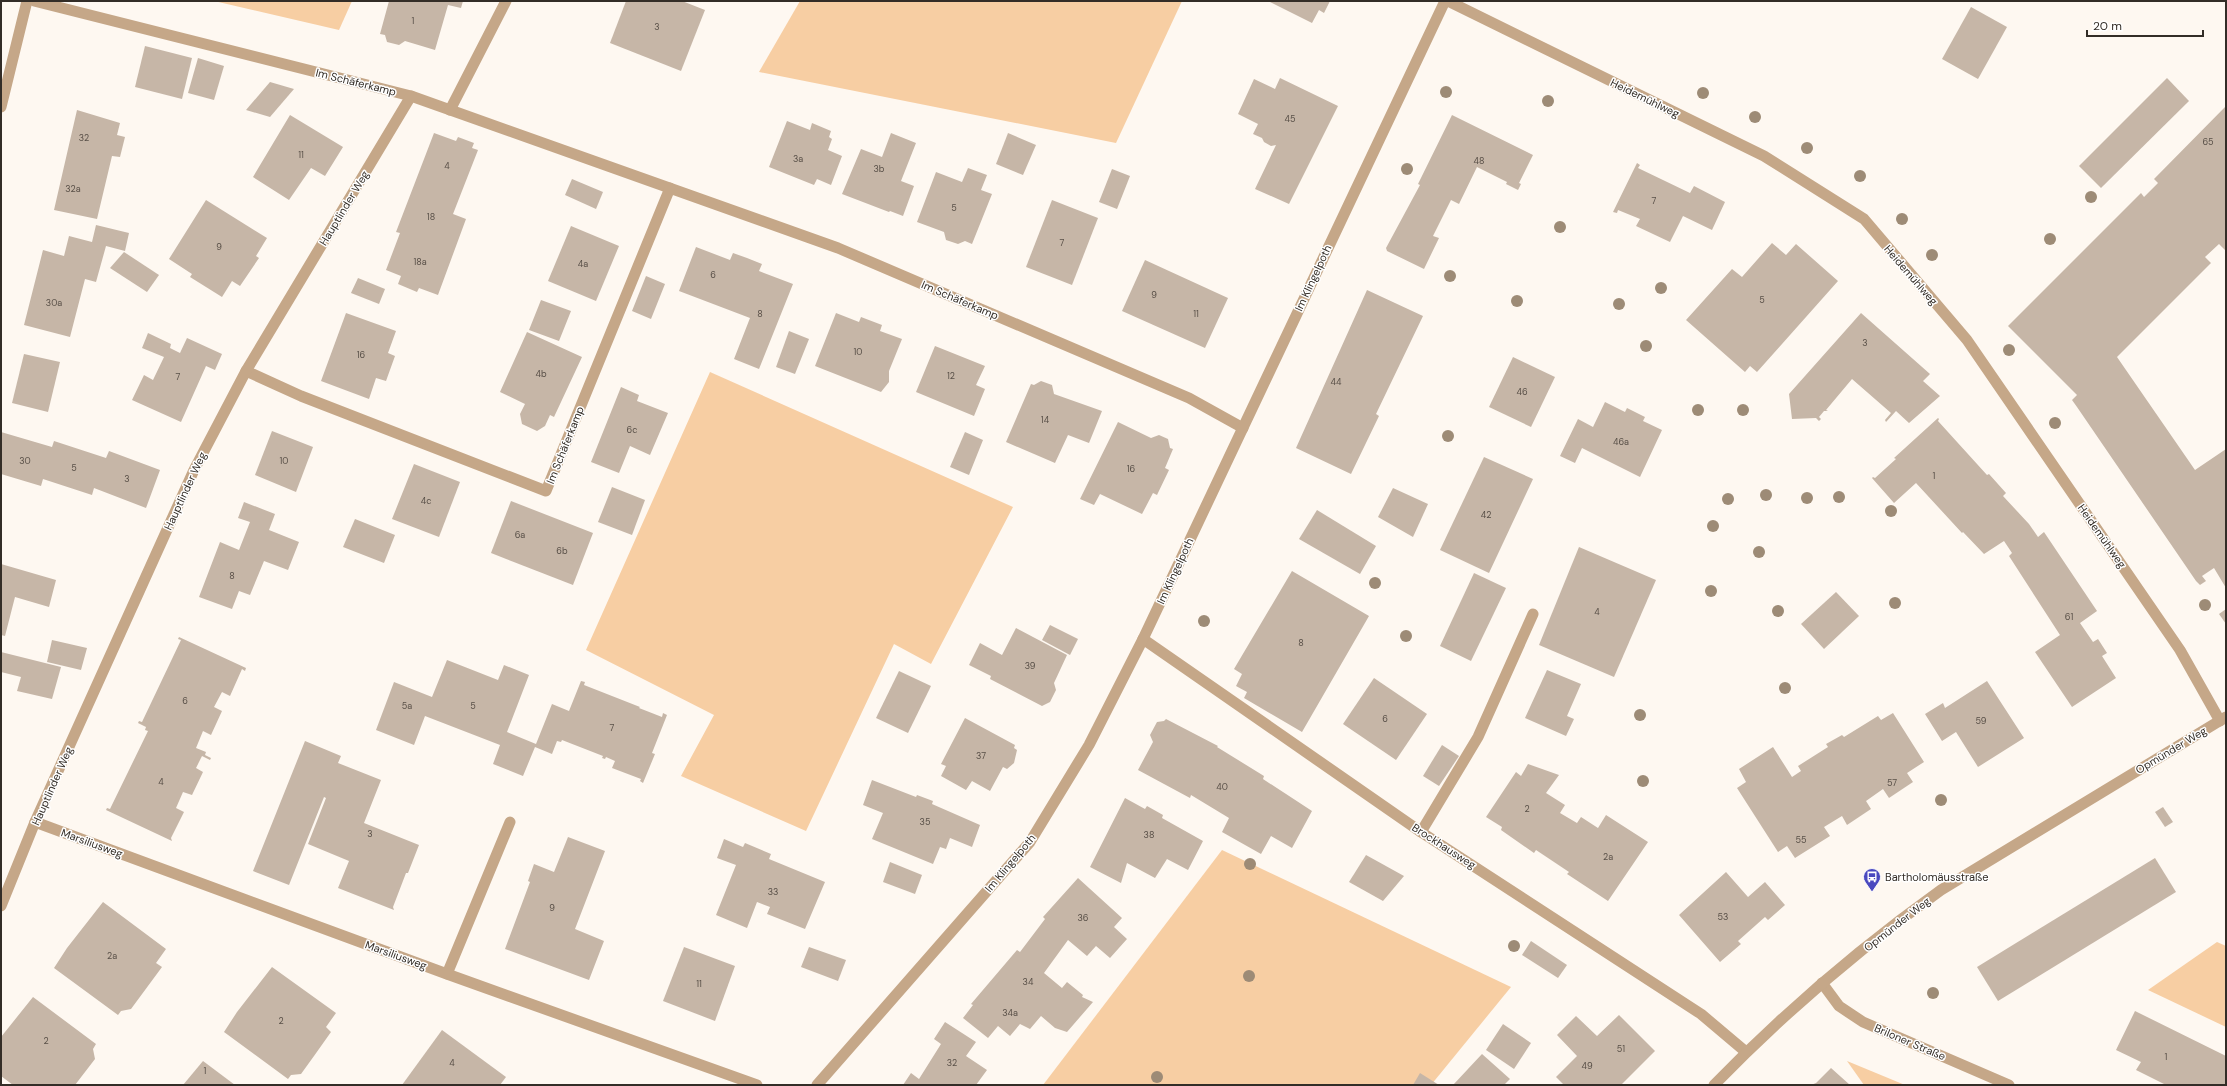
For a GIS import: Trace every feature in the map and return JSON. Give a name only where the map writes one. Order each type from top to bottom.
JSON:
[{"type":"street","points":[[1,106],[27,1]]},
{"type":"street","name":"Im Schäferkamp","points":[[34,1],[411,96],[838,248],[1188,398],[1243,428]]},
{"type":"street","points":[[450,110],[506,1]]},
{"type":"street","name":"Im Klingelpoth","points":[[817,1085],[1030,842],[1089,745],[1143,639],[1445,1]]},
{"type":"street","name":"Heidemühlweg","points":[[1448,1],[1764,156],[1864,219],[1967,340],[2180,650],[2223,719]]},
{"type":"street","name":"Hauptlinder Weg","points":[[1,906],[35,822],[194,470],[246,371],[411,96]]},
{"type":"street","name":"Im Schäferkamp","points":[[246,371],[301,396],[546,491],[670,188]]},
{"type":"street","points":[[1421,832],[1478,737],[1533,614]]},
{"type":"street","name":"Brockhausweg","points":[[1143,639],[1190,674],[1421,832],[1701,1014],[1746,1052]]},
{"type":"street","name":"Opmünder Weg","points":[[1714,1085],[1746,1052],[1822,984],[1899,921],[1941,890],[2223,719]]},
{"type":"street","name":"Marsiliusweg","points":[[35,822],[447,974],[758,1085]]},
{"type":"street","points":[[447,974],[510,822]]},
{"type":"street","name":"Briloner Straße","points":[[1822,984],[1839,1006],[1863,1022],[2008,1085]]},
{"type":"shaded area","points":[[214,1],[352,1],[339,30]]},
{"type":"shaded area","points":[[800,1],[1182,1],[1116,143],[759,72]]},
{"type":"shaded area","points":[[710,372],[1013,507],[931,664],[894,644],[806,831],[681,776],[714,715],[586,650]]},
{"type":"shaded area","points":[[1222,850],[1511,987],[1431,1085],[1043,1085]]},
{"type":"shaded area","points":[[2217,942],[2226,946],[2226,1027],[2148,990]]},
{"type":"shaded area","points":[[1847,1061],[1905,1085],[1864,1085]]},
{"type":"building","points":[[389,1],[463,1],[461,8],[448,5],[435,50],[405,41],[399,45],[387,42],[385,35],[380,34]]},
{"type":"building","points":[[626,1],[682,1],[705,10],[681,71],[610,43]]},
{"type":"building","points":[[1268,1],[1330,1],[1324,13],[1319,10],[1312,23]]},
{"type":"building","points":[[1971,7],[2007,27],[1978,79],[1942,59]]},
{"type":"building","points":[[145,46],[192,58],[182,99],[135,87]]},
{"type":"building","points":[[198,58],[224,66],[214,100],[188,93]]},
{"type":"building","points":[[1280,78],[1338,106],[1289,204],[1255,189],[1276,145],[1271,146],[1264,142],[1262,138],[1253,134],[1258,124],[1238,114],[1254,79],[1275,89]]},
{"type":"building","points":[[2167,78],[2189,101],[2101,188],[2079,166]]},
{"type":"building","points":[[270,82],[294,89],[270,117],[246,110]]},
{"type":"building","points":[[2226,106],[2226,249],[2225,250],[2219,244],[2205,257],[2211,263],[2117,357],[2195,470],[2226,449],[2226,588],[2214,568],[2202,576],[2206,581],[2200,585],[2196,581],[2072,400],[2077,395],[2008,326],[2141,193],[2144,197],[2158,183],[2154,179]]},
{"type":"building","points":[[77,110],[120,123],[117,135],[125,137],[120,157],[112,156],[97,219],[54,210]]},
{"type":"building","points":[[290,115],[343,147],[325,176],[311,168],[289,200],[253,177]]},
{"type":"building","points":[[1452,115],[1533,155],[1519,183],[1521,184],[1518,190],[1506,184],[1507,182],[1477,167],[1459,204],[1451,200],[1433,236],[1439,238],[1424,269],[1387,251],[1386,248],[1420,185],[1418,184]]},
{"type":"building","points":[[787,121],[810,130],[812,123],[831,131],[829,137],[832,139],[828,150],[842,156],[831,185],[817,179],[814,185],[769,167]]},
{"type":"building","points":[[434,133],[456,141],[458,137],[474,143],[472,148],[478,150],[453,214],[466,219],[438,295],[419,288],[417,292],[398,284],[401,276],[386,270],[400,233],[396,232]]},
{"type":"building","points":[[891,133],[916,143],[901,181],[914,186],[903,216],[842,194],[861,149],[882,157]]},
{"type":"building","points":[[1008,133],[1036,145],[1023,175],[996,164]]},
{"type":"building","points":[[1637,163],[1640,165],[1638,168],[1690,193],[1694,186],[1725,202],[1712,230],[1683,216],[1670,242],[1636,226],[1640,219],[1618,210],[1617,213],[1613,212]]},
{"type":"building","points":[[968,168],[987,175],[981,190],[992,194],[972,244],[965,241],[958,244],[946,240],[944,232],[917,222],[936,172],[962,182]]},
{"type":"building","points":[[1112,169],[1130,176],[1117,209],[1099,202]]},
{"type":"building","points":[[572,179],[603,192],[596,209],[565,195]]},
{"type":"building","points":[[206,200],[267,238],[256,256],[259,258],[240,286],[232,281],[222,297],[190,277],[192,274],[169,259]]},
{"type":"building","points":[[1052,200],[1098,218],[1072,285],[1026,267]]},
{"type":"building","points":[[96,225],[129,233],[125,251],[106,246],[96,282],[85,279],[70,337],[24,325],[43,250],[64,256],[69,236],[92,242]]},
{"type":"building","points":[[571,226],[619,246],[596,301],[548,281]]},
{"type":"building","points":[[1772,243],[1786,255],[1796,244],[1838,281],[1757,372],[1750,366],[1745,372],[1686,320],[1732,269],[1742,277]]},
{"type":"building","points":[[696,247],[730,260],[733,253],[747,258],[762,264],[759,271],[793,284],[759,369],[734,359],[750,318],[679,291]]},
{"type":"building","points":[[124,252],[159,275],[147,292],[110,268]]},
{"type":"building","points":[[1145,260],[1228,298],[1205,348],[1122,311]]},
{"type":"building","points":[[646,276],[665,284],[651,319],[632,311]]},
{"type":"building","points":[[358,278],[385,289],[379,304],[351,293]]},
{"type":"building","points":[[1367,290],[1423,316],[1376,414],[1379,416],[1351,474],[1296,448]]},
{"type":"building","points":[[541,300],[571,311],[559,341],[529,330]]},
{"type":"building","points":[[346,313],[396,331],[388,353],[395,356],[386,381],[376,378],[369,399],[321,381]]},
{"type":"building","points":[[836,313],[859,322],[861,317],[882,325],[880,331],[902,339],[889,371],[889,382],[881,392],[815,366]]},
{"type":"building","points":[[1861,313],[1930,374],[1923,381],[1940,396],[1909,423],[1896,411],[1886,422],[1885,420],[1891,413],[1852,379],[1826,410],[1828,411],[1824,411],[1819,417],[1821,419],[1819,421],[1816,418],[1792,419],[1789,394]]},
{"type":"building","points":[[789,331],[809,339],[795,374],[776,367]]},
{"type":"building","points":[[527,332],[582,357],[554,417],[550,415],[545,426],[537,431],[522,424],[520,414],[525,404],[500,392]]},
{"type":"building","points":[[148,333],[171,344],[170,348],[180,353],[187,338],[222,354],[215,370],[206,366],[181,422],[132,400],[144,375],[153,380],[164,357],[142,348]]},
{"type":"building","points":[[935,346],[985,366],[976,385],[985,389],[974,416],[916,392]]},
{"type":"building","points":[[24,354],[60,362],[48,412],[12,403]]},
{"type":"building","points":[[1513,357],[1555,377],[1531,427],[1489,407]]},
{"type":"building","points":[[1041,381],[1052,385],[1054,394],[1102,411],[1089,443],[1068,435],[1055,463],[1006,442],[1031,384],[1034,385]]},
{"type":"building","points":[[621,387],[639,395],[637,401],[668,413],[650,455],[630,446],[619,473],[591,462]]},
{"type":"building","points":[[1605,402],[1625,412],[1627,408],[1645,417],[1643,421],[1662,430],[1640,477],[1582,448],[1575,463],[1560,456],[1578,419],[1593,427]]},
{"type":"building","points":[[1938,418],[1938,421],[1987,475],[1989,474],[2006,493],[2003,496],[2029,524],[2038,537],[2044,532],[2097,611],[2080,623],[2093,642],[2098,639],[2107,653],[2102,656],[2116,678],[2072,707],[2035,652],[2060,635],[2009,556],[2012,553],[2004,541],[1984,554],[1963,532],[1962,533],[1916,483],[1894,503],[1872,478],[1875,478],[1896,459],[1894,458]]},
{"type":"building","points":[[1118,422],[1151,438],[1159,435],[1168,439],[1170,448],[1173,449],[1165,468],[1169,470],[1157,495],[1153,493],[1142,514],[1100,494],[1094,505],[1080,499]]},
{"type":"building","points":[[272,431],[313,447],[296,492],[255,475]]},
{"type":"building","points":[[1,432],[52,447],[54,441],[106,458],[109,451],[160,470],[146,508],[94,488],[92,495],[43,479],[41,486],[1,474]]},
{"type":"building","points":[[965,432],[983,440],[969,475],[950,467]]},
{"type":"building","points":[[1484,457],[1533,479],[1489,573],[1440,550]]},
{"type":"building","points":[[414,464],[460,482],[439,537],[392,519]]},
{"type":"building","points":[[612,487],[645,500],[632,535],[598,522]]},
{"type":"building","points":[[1393,488],[1428,504],[1413,537],[1378,517]]},
{"type":"building","points":[[511,501],[593,533],[573,585],[491,553]]},
{"type":"building","points":[[244,502],[275,514],[269,530],[299,542],[288,570],[264,561],[250,595],[239,591],[232,609],[199,597],[220,542],[239,550],[250,522],[238,518]]},
{"type":"building","points":[[1317,510],[1376,546],[1360,574],[1299,539]]},
{"type":"building","points":[[355,519],[395,535],[384,563],[343,547]]},
{"type":"building","points":[[1579,547],[1656,580],[1614,677],[1539,645]]},
{"type":"building","points":[[1,564],[56,580],[49,607],[15,597],[5,636],[1,635]]},
{"type":"building","points":[[1292,571],[1369,616],[1302,732],[1244,698],[1247,692],[1236,686],[1242,674],[1234,669]]},
{"type":"building","points":[[1474,573],[1506,588],[1471,661],[1440,646]]},
{"type":"building","points":[[1836,592],[1859,616],[1824,649],[1801,624]]},
{"type":"building","points":[[2226,609],[2226,624],[2219,614]]},
{"type":"building","points":[[1050,625],[1078,639],[1070,655],[1042,640]]},
{"type":"building","points":[[1016,628],[1067,655],[1054,683],[1056,690],[1050,702],[1042,706],[990,679],[991,676],[969,665],[980,643],[1002,655]]},
{"type":"building","points":[[179,637],[246,668],[245,671],[242,669],[230,696],[222,692],[214,707],[222,711],[211,735],[203,731],[196,748],[206,752],[205,755],[211,758],[210,760],[202,756],[196,768],[203,772],[192,795],[183,792],[176,808],[184,812],[171,838],[172,841],[106,810],[107,808],[110,809],[148,731],[145,730],[146,727],[138,723],[139,721],[142,722],[181,640],[178,639]]},
{"type":"building","points":[[52,640],[87,648],[81,670],[47,662]]},
{"type":"building","points":[[1,652],[61,667],[52,699],[17,691],[21,677],[1,672]]},
{"type":"building","points":[[447,660],[498,680],[504,665],[529,675],[507,732],[536,744],[552,704],[569,711],[581,681],[585,682],[584,685],[640,707],[639,708],[662,717],[663,713],[667,715],[652,753],[655,754],[643,783],[640,781],[641,779],[612,768],[615,761],[606,757],[605,759],[602,758],[603,756],[562,740],[561,742],[557,741],[552,754],[535,747],[523,776],[493,764],[500,745],[425,716],[414,745],[376,730],[394,682],[432,697]]},
{"type":"building","points":[[1547,670],[1581,684],[1567,716],[1574,719],[1566,736],[1525,718]]},
{"type":"building","points":[[899,671],[931,686],[908,733],[876,718]]},
{"type":"building","points":[[1374,678],[1427,714],[1396,760],[1343,724]]},
{"type":"building","points":[[1987,681],[2024,738],[1978,767],[1956,732],[1942,741],[1925,714],[1943,703],[1945,708]]},
{"type":"building","points":[[1893,713],[1924,762],[1907,773],[1913,782],[1889,798],[1883,789],[1866,801],[1871,809],[1847,825],[1842,816],[1824,827],[1830,836],[1795,858],[1787,846],[1778,852],[1737,788],[1746,782],[1739,769],[1773,747],[1792,777],[1801,771],[1798,766],[1828,747],[1826,744],[1842,735],[1844,737],[1878,716],[1881,720]]},
{"type":"building","points":[[965,718],[1015,745],[1014,748],[1017,750],[1014,763],[1007,769],[1003,767],[990,791],[972,781],[966,790],[941,776],[946,766],[941,764]]},
{"type":"building","points":[[1166,719],[1218,746],[1217,747],[1264,776],[1263,779],[1312,811],[1292,848],[1271,836],[1261,854],[1222,832],[1229,818],[1191,795],[1190,798],[1138,770],[1153,742],[1150,735],[1157,722],[1164,721]]},
{"type":"building","points":[[305,741],[341,756],[338,763],[381,780],[364,823],[419,845],[408,873],[406,873],[393,907],[394,910],[338,888],[349,861],[308,844],[326,798],[324,797],[289,885],[253,871]]},
{"type":"building","points":[[1442,745],[1459,756],[1439,786],[1423,776]]},
{"type":"building","points":[[1528,764],[1559,775],[1546,793],[1565,805],[1560,813],[1577,823],[1581,817],[1598,828],[1606,815],[1648,842],[1608,901],[1567,874],[1569,872],[1536,850],[1534,853],[1501,830],[1502,827],[1486,817],[1516,772],[1521,776]]},
{"type":"building","points":[[872,780],[916,797],[917,795],[933,801],[932,804],[980,825],[972,847],[950,838],[946,849],[940,847],[933,864],[872,839],[883,813],[863,805]]},
{"type":"building","points":[[1125,798],[1145,809],[1147,806],[1163,815],[1162,818],[1203,841],[1188,870],[1167,859],[1155,878],[1127,863],[1121,883],[1090,867]]},
{"type":"building","points":[[2163,807],[2173,822],[2165,827],[2155,812]]},
{"type":"building","points":[[568,837],[605,851],[575,929],[604,941],[589,980],[505,949],[530,882],[528,881],[534,864],[554,872]]},
{"type":"building","points":[[724,839],[743,847],[745,843],[771,854],[769,859],[825,882],[805,929],[767,914],[770,907],[757,902],[747,928],[716,915],[736,865],[717,858]]},
{"type":"building","points":[[1366,855],[1404,876],[1383,901],[1349,882]]},
{"type":"building","points":[[2155,858],[2176,892],[1998,1001],[1977,967]]},
{"type":"building","points":[[890,862],[922,875],[915,894],[883,882]]},
{"type":"building","points":[[1726,872],[1748,897],[1765,882],[1785,905],[1768,920],[1765,917],[1738,941],[1741,944],[1720,962],[1679,915]]},
{"type":"building","points":[[1078,878],[1122,918],[1114,927],[1127,939],[1110,958],[1096,946],[1087,956],[1068,940],[1044,973],[1062,988],[1067,982],[1083,995],[1082,997],[1093,1002],[1067,1032],[1055,1028],[1041,1016],[1030,1029],[1020,1024],[1010,1036],[998,1026],[988,1038],[963,1018],[973,1005],[971,1004],[1017,950],[1020,952],[1045,919],[1043,917]]},
{"type":"building","points":[[103,902],[166,949],[156,963],[162,967],[131,1009],[121,1011],[118,1015],[54,968],[67,948]]},
{"type":"building","points":[[1531,941],[1567,965],[1558,978],[1522,955]]},
{"type":"building","points":[[684,947],[735,966],[715,1021],[663,1001]]},
{"type":"building","points":[[809,947],[846,960],[838,981],[801,967]]},
{"type":"building","points":[[272,967],[336,1013],[326,1027],[331,1032],[301,1074],[291,1075],[288,1079],[224,1032],[237,1012]]},
{"type":"building","points":[[33,997],[96,1044],[93,1049],[95,1059],[75,1085],[13,1085],[1,1076],[1,1037]]},
{"type":"building","points":[[2135,1011],[2226,1056],[2226,1085],[2166,1085],[2136,1070],[2141,1062],[2116,1050]]},
{"type":"building","points":[[1619,1015],[1655,1051],[1621,1085],[1564,1085],[1556,1077],[1577,1056],[1557,1035],[1576,1016],[1597,1036]]},
{"type":"building","points":[[945,1022],[976,1042],[966,1056],[987,1070],[976,1085],[903,1085],[911,1073],[919,1079],[941,1044],[934,1039]]},
{"type":"building","points":[[1503,1024],[1531,1043],[1514,1069],[1486,1050]]},
{"type":"building","points":[[442,1030],[506,1077],[500,1085],[402,1085]]},
{"type":"building","points":[[1482,1054],[1510,1079],[1504,1085],[1453,1085]]},
{"type":"building","points":[[203,1061],[235,1085],[183,1085]]},
{"type":"building","points":[[1831,1068],[1850,1085],[1811,1085],[1816,1083]]},
{"type":"building","points":[[1420,1073],[1439,1085],[1413,1085]]},
{"type":"place","name":"Bartholomäusstraße","points":[[1872,892]]}]
